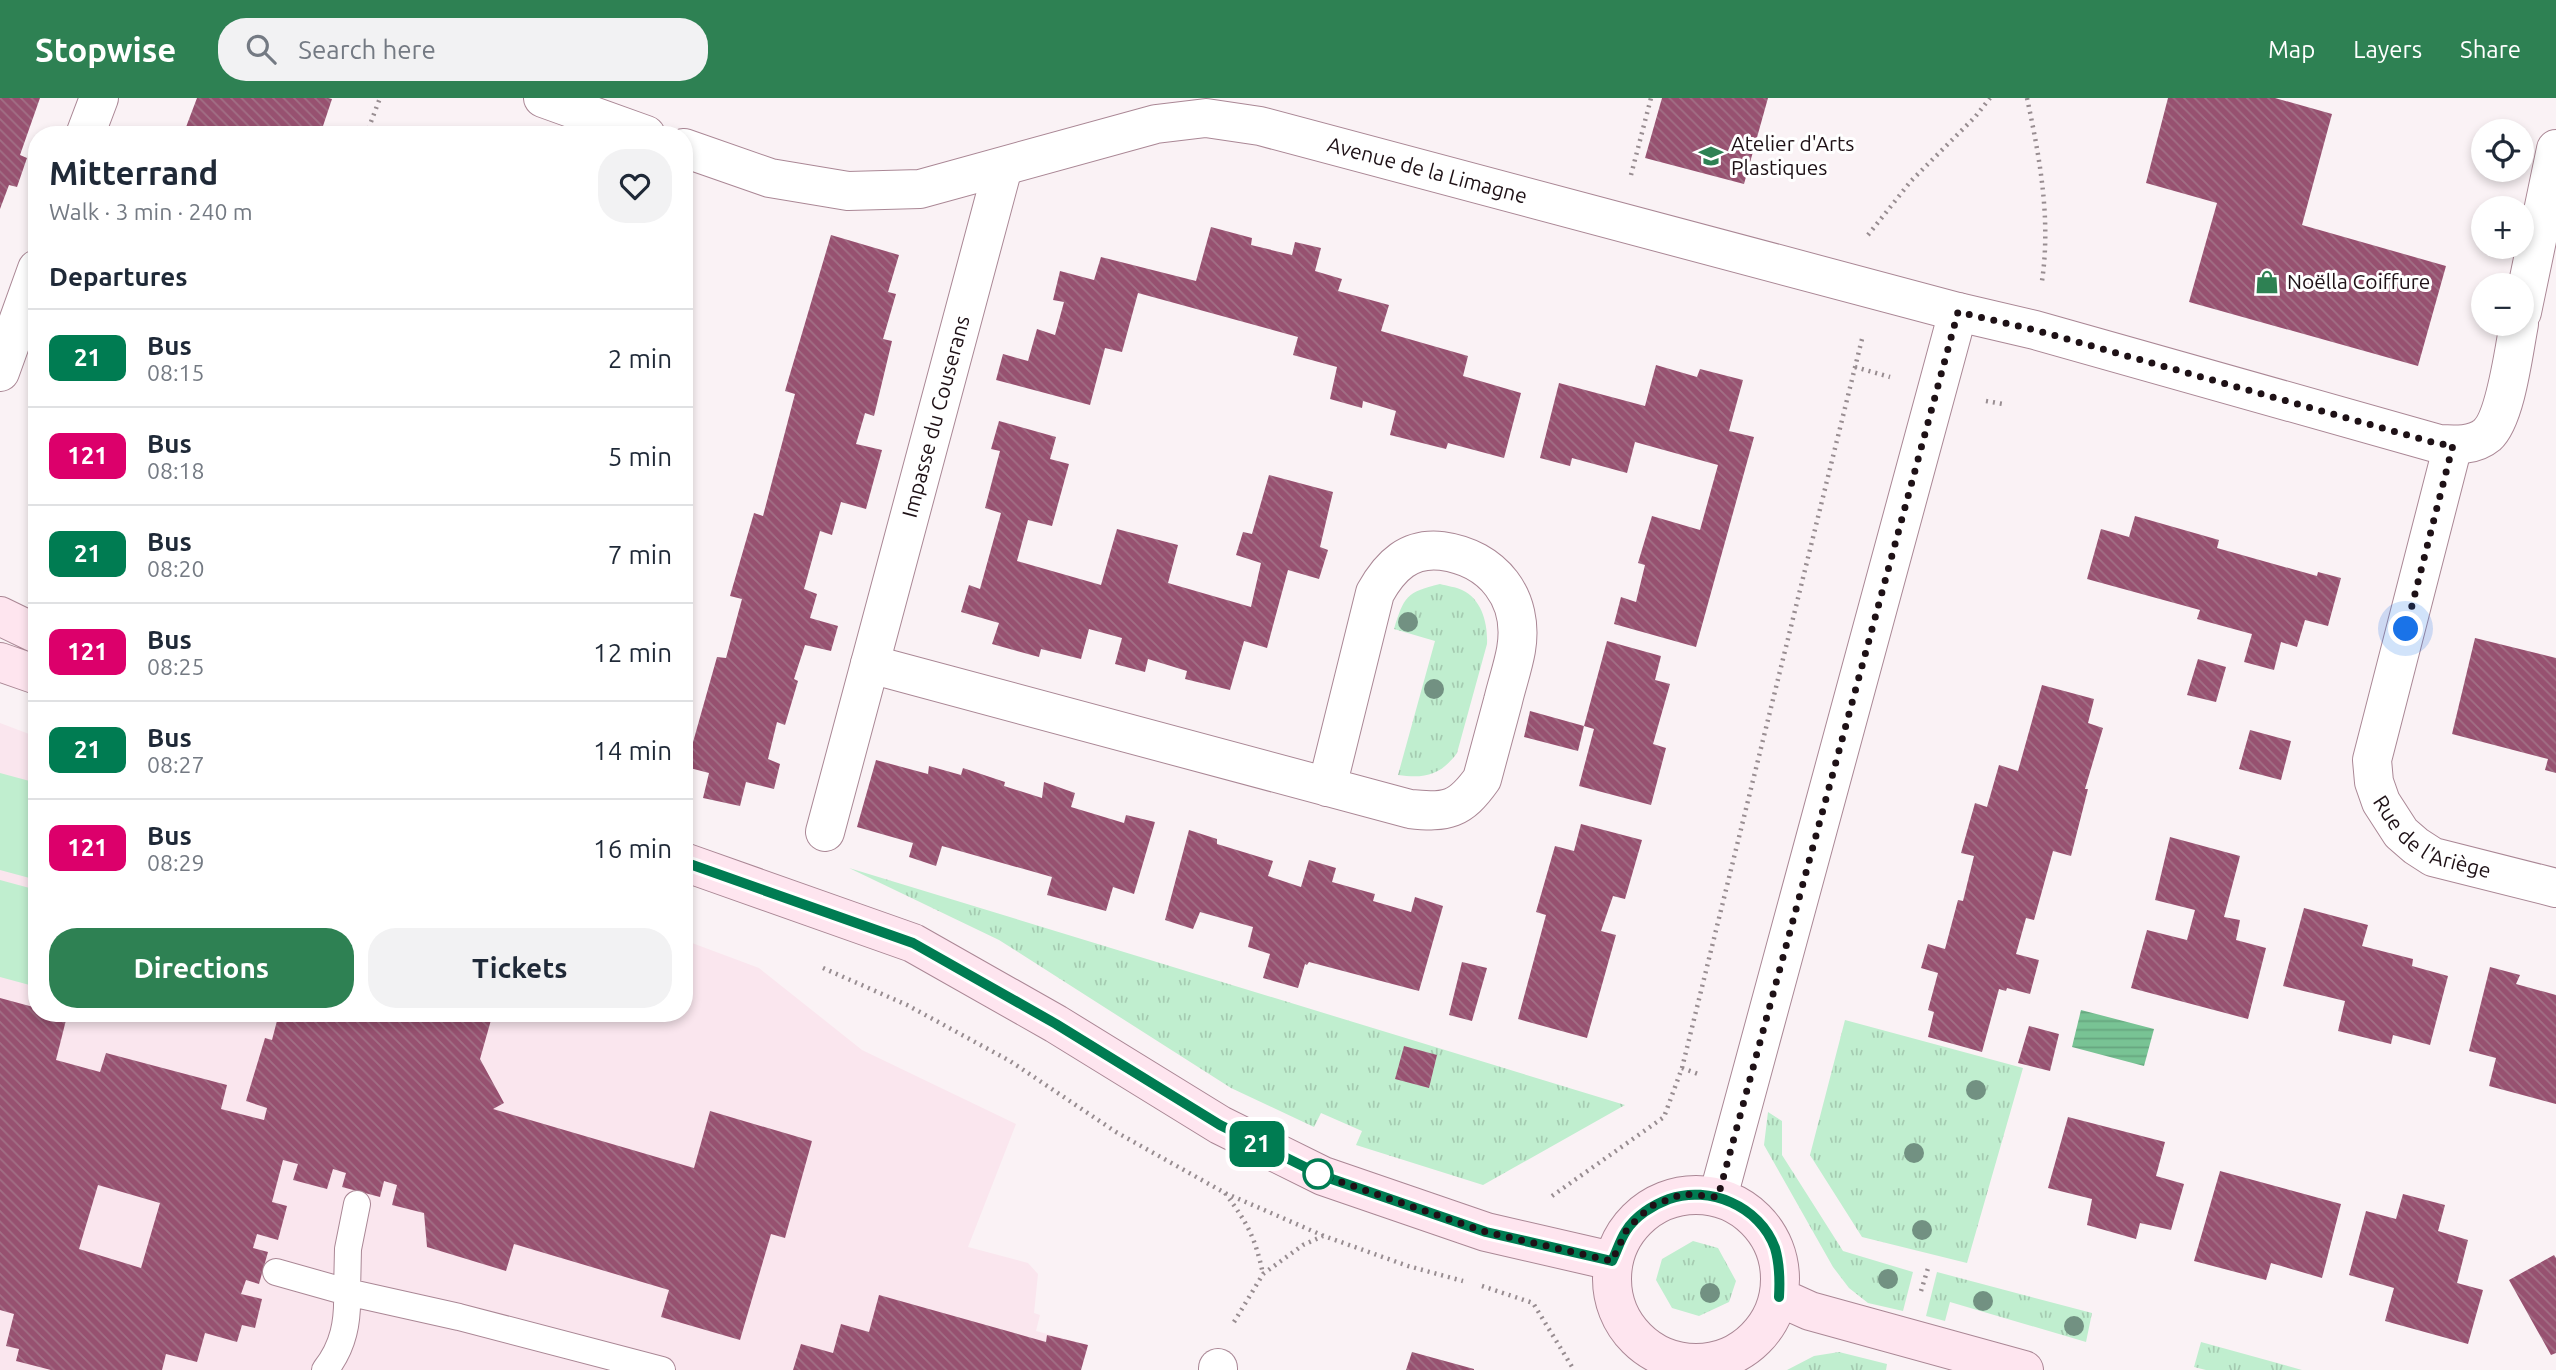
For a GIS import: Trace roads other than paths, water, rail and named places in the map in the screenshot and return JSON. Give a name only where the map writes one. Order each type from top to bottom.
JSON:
[{"type":"street","points":[[88,126],[99,98]]},
{"type":"street","points":[[543,98],[621,126]]},
{"type":"street","name":"Avenue de la Limagne","points":[[693,151],[770,178],[848,191],[920,190],[1204,108],[1260,126],[1618,223],[2035,330],[2439,444],[2453,445]]},
{"type":"street","points":[[2530,273],[2556,149]]},
{"type":"street","name":"Impasse du Couserans","points":[[825,832],[1003,166]]},
{"type":"street","points":[[0,372],[28,295]]},
{"type":"street","points":[[1718,1197],[1958,312]]},
{"type":"street","points":[[2453,445],[2465,445],[2487,435],[2500,416],[2517,336]]},
{"type":"street","name":"Rue de l'Ariège","points":[[2453,445],[2372,760],[2374,782],[2381,802],[2401,833],[2433,857],[2556,888]]},
{"type":"street","points":[[870,664],[1327,787],[1410,809],[1433,812],[1453,808],[1469,797],[1482,779],[1516,649],[1516,613],[1510,597],[1500,581],[1477,560],[1441,551],[1419,552],[1401,559],[1386,573],[1375,593],[1327,787]]},
{"type":"street","points":[[0,616],[28,630]]},
{"type":"street","points":[[0,662],[28,672]]},
{"type":"street","points":[[693,865],[913,943],[1056,1024],[1220,1125],[1323,1176],[1486,1232],[1612,1261]]},
{"type":"street","points":[[1683,1194],[1718,1197],[1742,1207],[1761,1224],[1774,1246],[1780,1271],[1779,1297],[1767,1327],[1744,1349],[1714,1362],[1680,1367],[1650,1351],[1626,1327],[1612,1295],[1612,1261],[1627,1229],[1651,1206],[1683,1194]]},
{"type":"street","points":[[1779,1297],[1810,1311],[2024,1370]]},
{"type":"lane","points":[[326,1370],[337,1355],[348,1313],[348,1249],[357,1204]]},
{"type":"lane","points":[[276,1272],[662,1370]]},
{"type":"place","name":"Atelier d'Arts Plastiques","points":[[1711,156]]},
{"type":"place","name":"Noëlla Coiffure","points":[[2267,282]]}]
